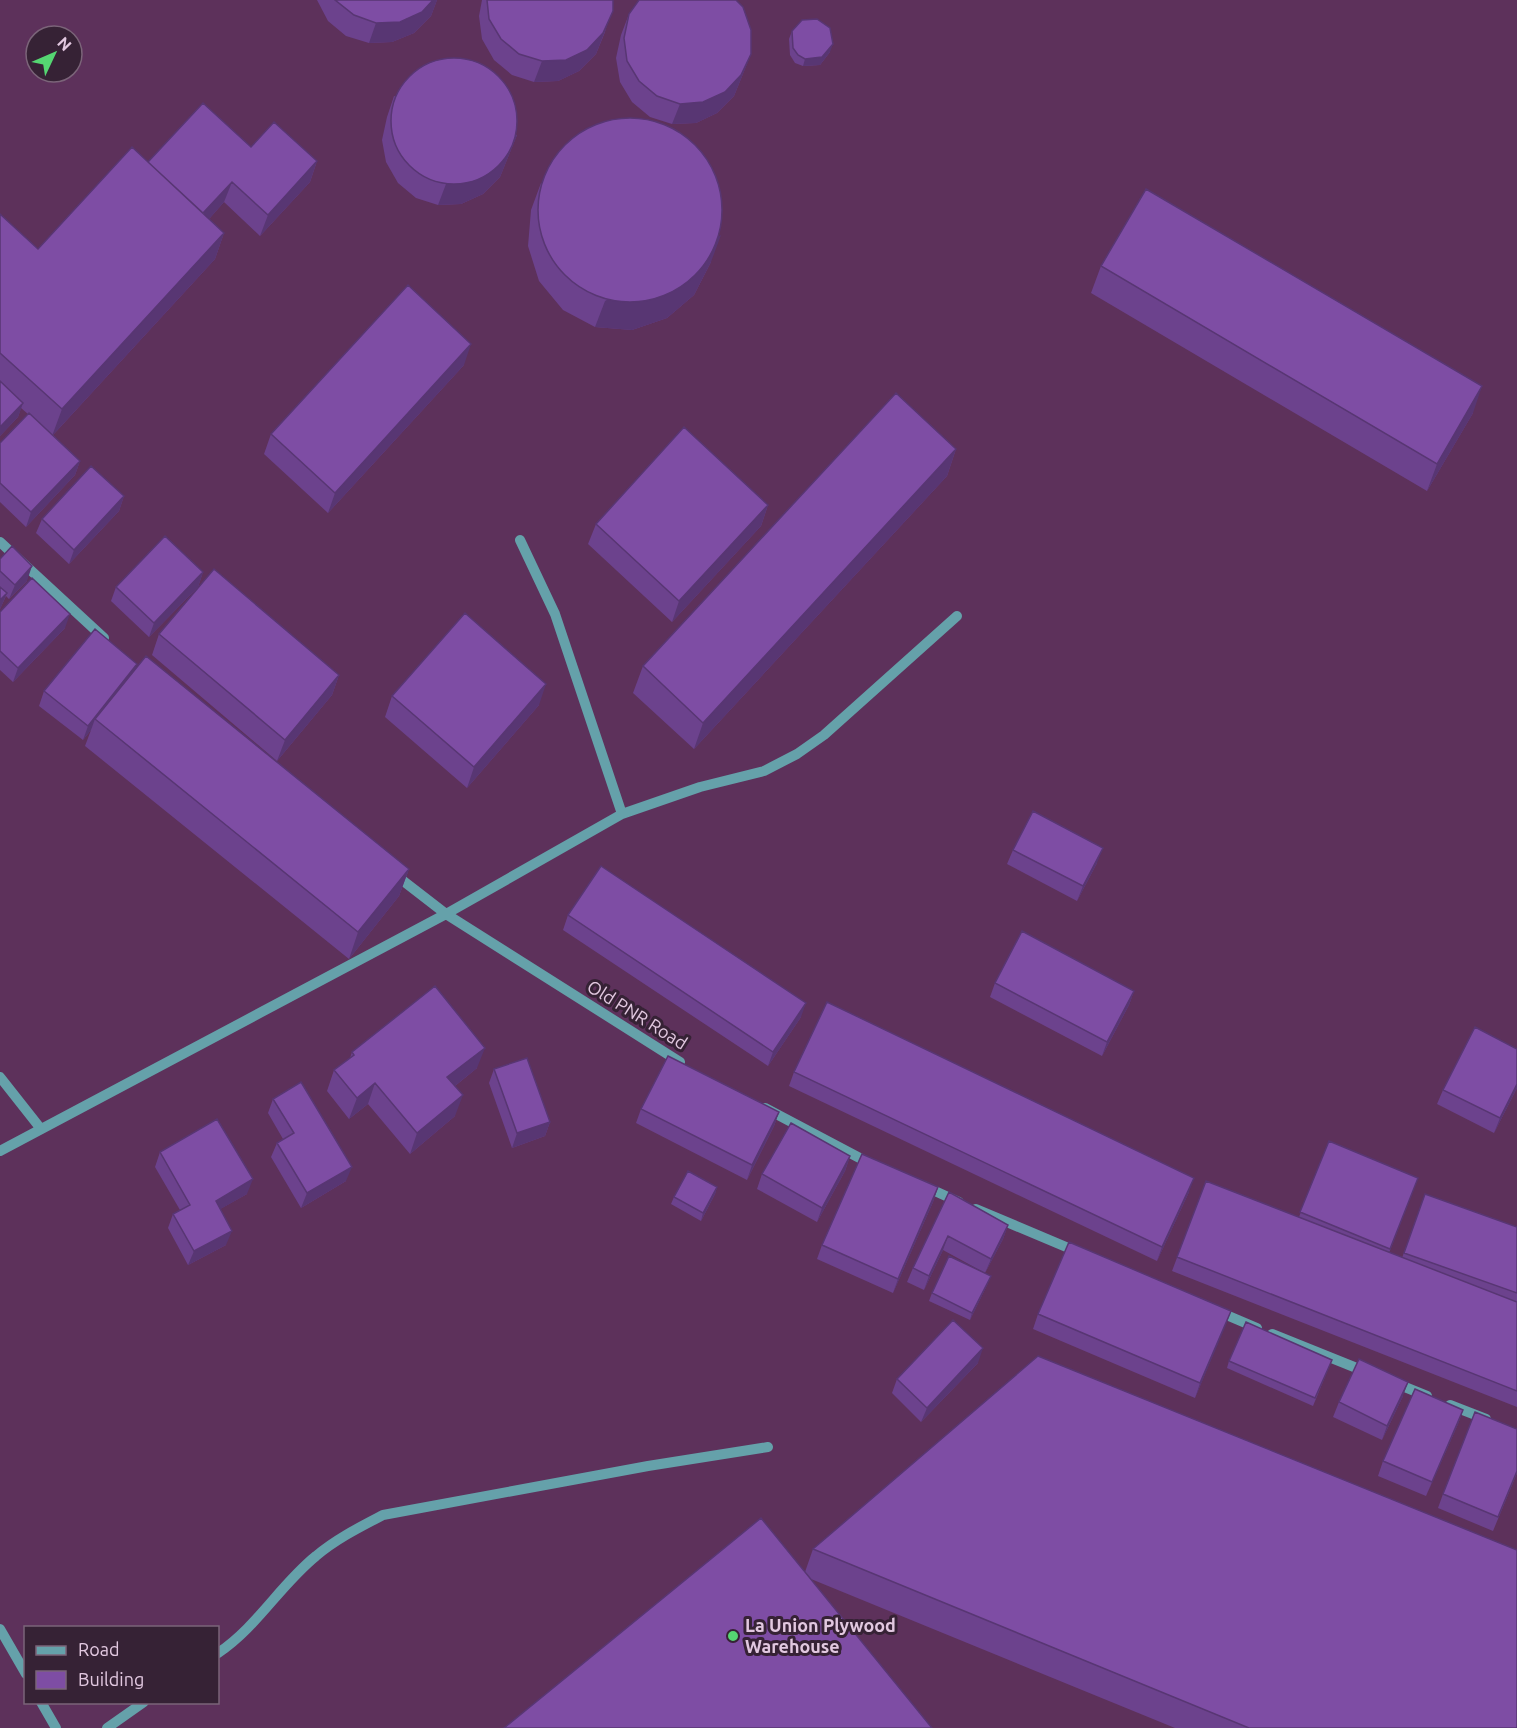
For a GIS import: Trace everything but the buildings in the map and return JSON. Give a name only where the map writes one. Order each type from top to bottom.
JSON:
[{"type":"street","points":[[520,540],[555,614],[622,814]]},
{"type":"street","points":[[0,542],[117,649]]},
{"type":"street","points":[[0,1151],[446,914],[622,814],[700,787],[764,771],[797,754],[824,735],[957,616]]},
{"type":"street","name":"Old PNR Road","points":[[380,863],[446,914],[691,1068]]},
{"type":"street","points":[[0,1077],[41,1129]]},
{"type":"street","points":[[752,1101],[884,1170]]},
{"type":"street","points":[[917,1184],[1090,1257]]},
{"type":"street","points":[[1210,1308],[1495,1423]]},
{"type":"street","points":[[219,1652],[252,1624],[314,1557],[348,1533],[383,1515],[648,1466],[768,1447]]},
{"type":"street","points":[[0,1629],[24,1671]]},
{"type":"street","points":[[42,1704],[56,1728]]},
{"type":"street","points":[[106,1728],[141,1704]]},
{"type":"place","name":"La Union Plywood Warehouse","points":[[733,1636]]}]
